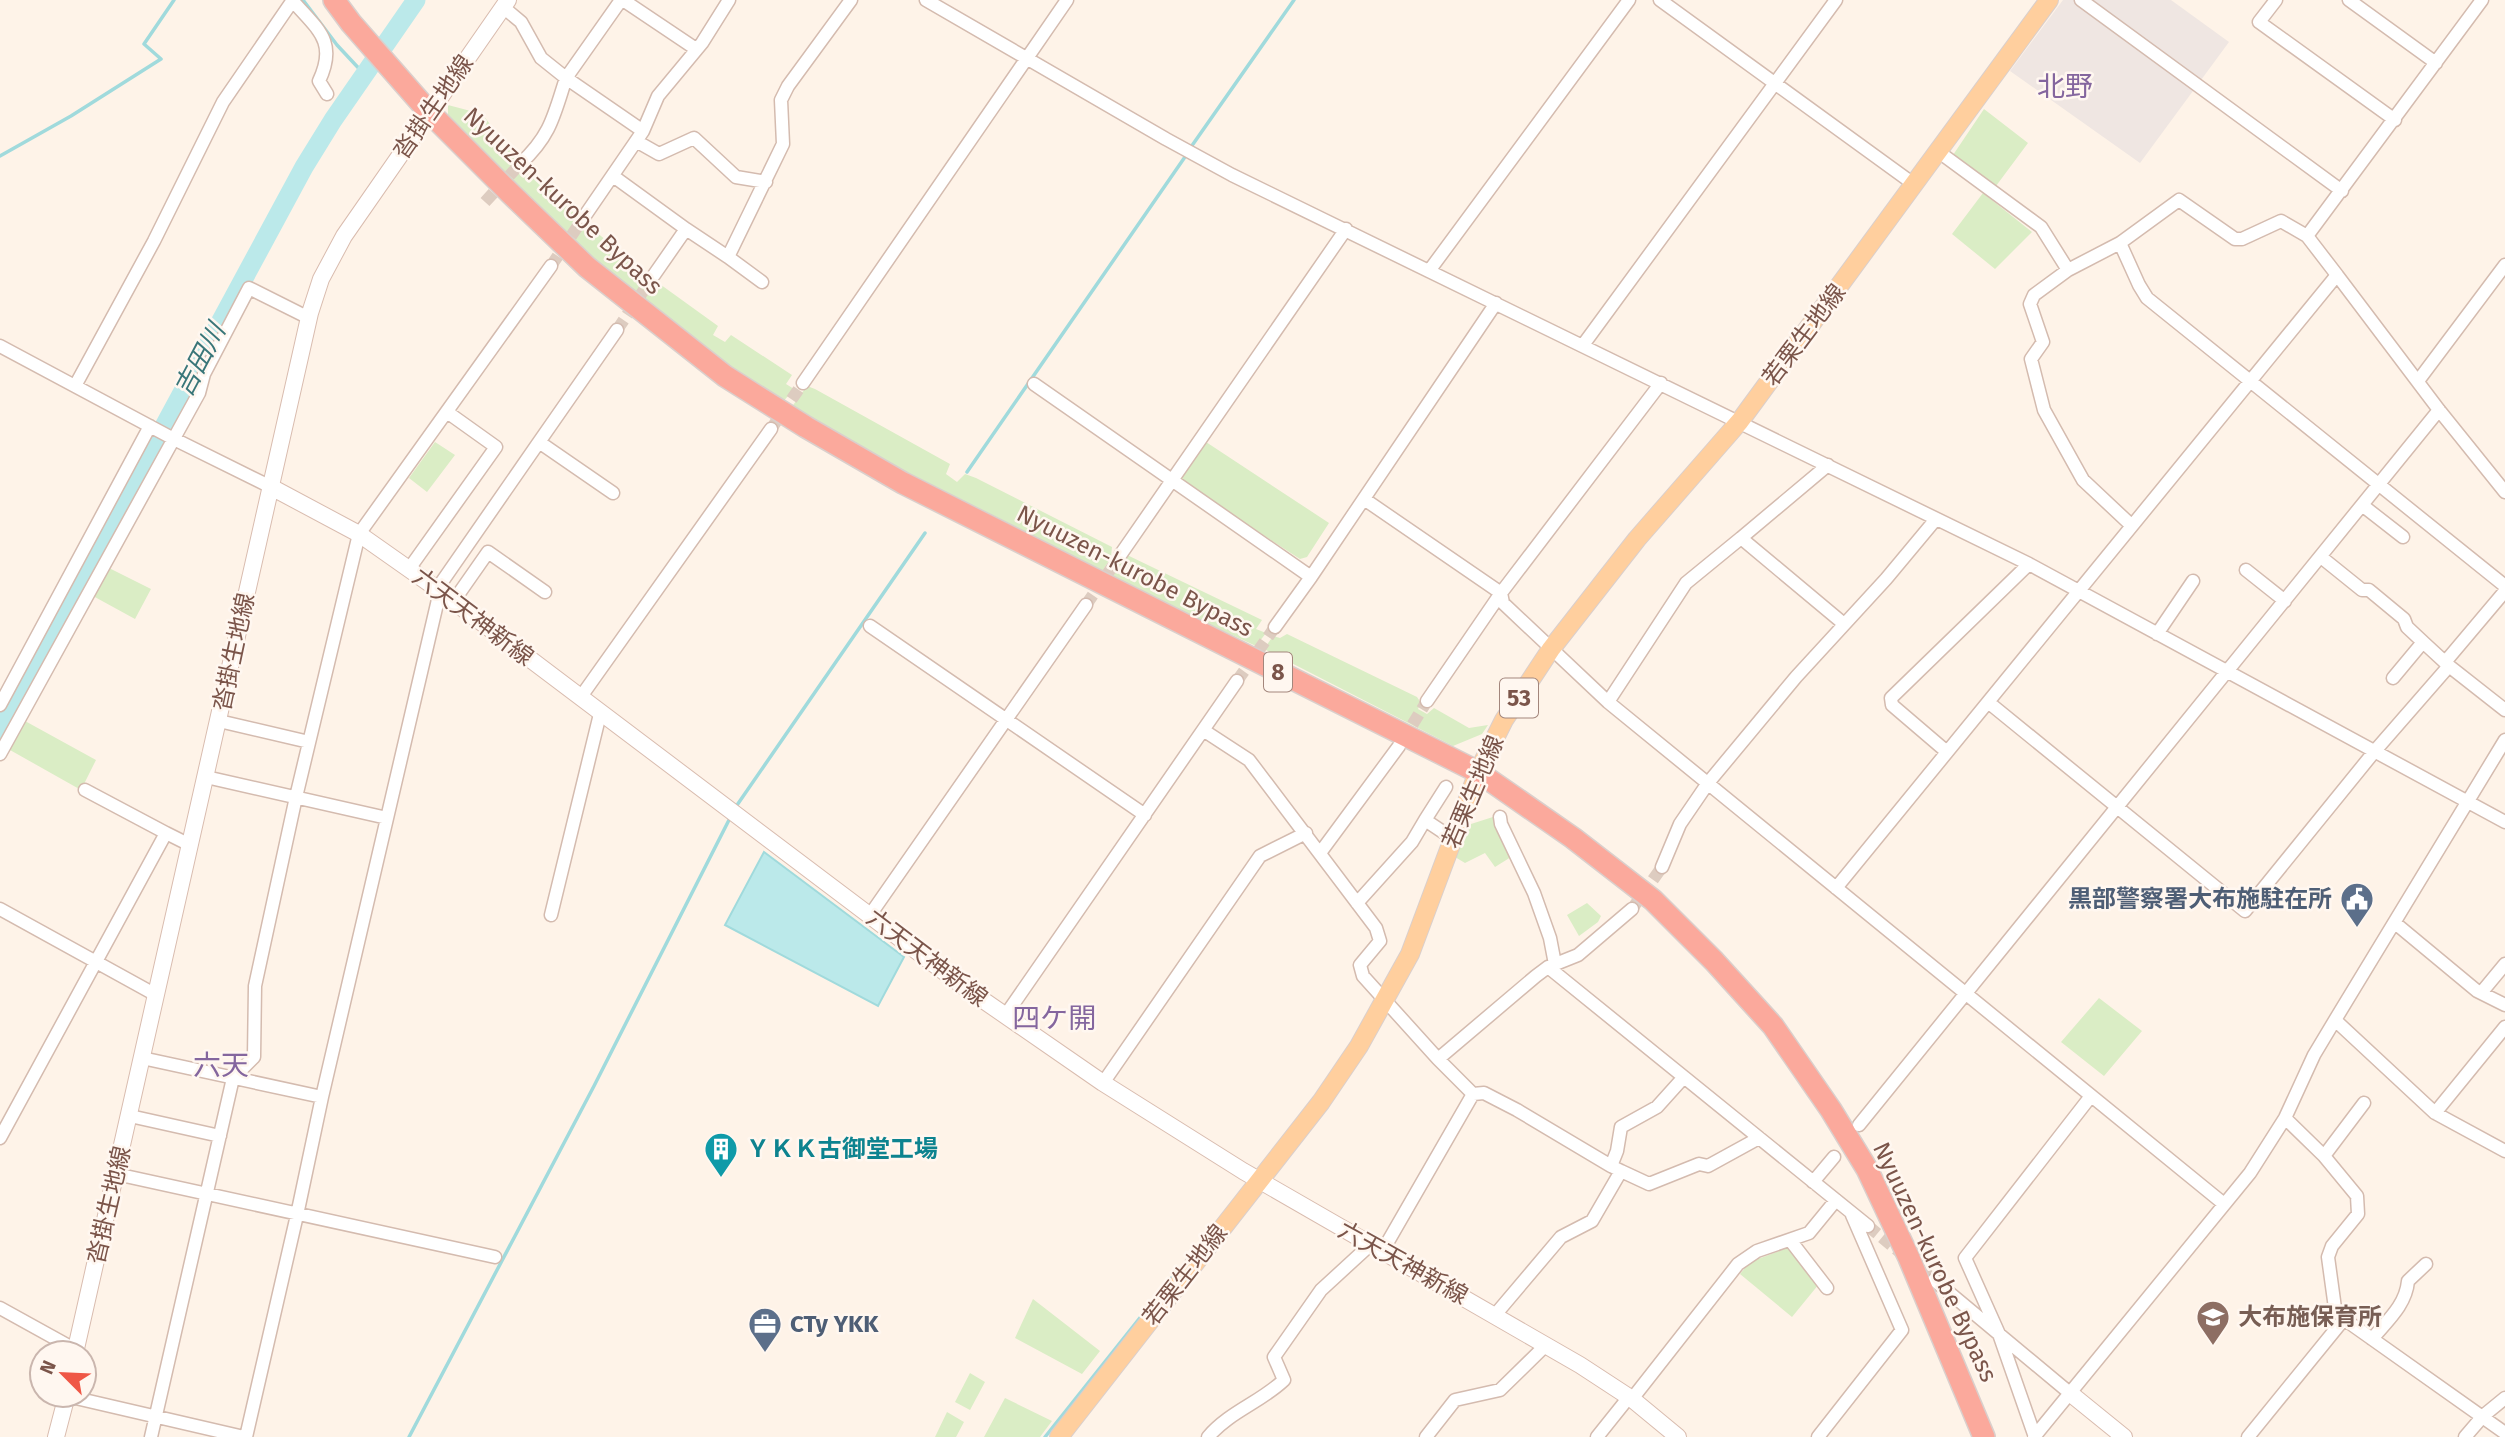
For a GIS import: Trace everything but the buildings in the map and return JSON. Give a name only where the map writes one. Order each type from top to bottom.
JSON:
[{"type":"highway","name":"Nyuuzen-kurobe Bypass","points":[[334,0],[429,112],[587,267],[725,376],[903,483],[1478,772],[1573,838],[1653,900],[1714,961],[1773,1027],[1831,1110],[1867,1169],[1909,1258],[1984,1437]]},
{"type":"main road","name":"若栗生地線","points":[[1059,1437],[1321,1102],[1359,1046],[1410,954],[1478,772],[1504,720],[1551,649],[1637,539],[1740,421],[2049,0]]},
{"type":"main road","name":"沓掛生地線","points":[[79,1339],[309,318],[321,279],[344,236],[506,3]]},
{"type":"main road","name":"六天天神新線","points":[[271,487],[359,534],[409,569],[1005,1016],[1103,1083],[1260,1181],[1546,1345],[1631,1398],[1676,1436]]},
{"type":"main road","points":[[2071,1394],[2123,1437]]},
{"type":"main road","points":[[56,1437],[63,1409]]},
{"type":"street","points":[[75,386],[153,241],[223,102],[293,0],[321,34],[327,46],[328,64],[319,81],[327,94]]},
{"type":"street","points":[[521,163],[539,146],[551,124],[566,78],[622,0],[696,49]]},
{"type":"street","points":[[584,217],[639,136],[658,96],[696,49],[729,0]]},
{"type":"street","points":[[728,257],[783,144],[781,100],[788,86],[851,0]]},
{"type":"street","points":[[926,0],[1221,169],[2029,564],[2505,822]]},
{"type":"street","points":[[803,383],[1067,0]]},
{"type":"street","points":[[1661,0],[1915,185]]},
{"type":"street","points":[[1583,345],[1836,0]]},
{"type":"street","points":[[2081,0],[2342,191]]},
{"type":"street","points":[[2276,0],[2259,22],[2395,120]]},
{"type":"street","points":[[2349,0],[2436,63]]},
{"type":"street","points":[[2307,236],[2482,0]]},
{"type":"street","points":[[1429,271],[1623,2]]},
{"type":"street","points":[[506,3],[522,22],[541,58],[659,154],[694,138],[736,177],[766,182]]},
{"type":"street","points":[[1939,152],[2041,227],[2068,270]]},
{"type":"street","points":[[613,176],[761,282]]},
{"type":"street","points":[[2132,525],[2083,480],[2044,410],[2031,359],[2043,342],[2030,304],[2034,295],[2068,270],[2120,243],[2179,200],[2235,239],[2242,239],[2281,221],[2307,236],[2505,492]]},
{"type":"street","points":[[654,275],[686,229]]},
{"type":"street","points":[[1121,554],[1346,229]]},
{"type":"street","points":[[1988,702],[2245,911],[2505,589],[2147,298],[2120,243]]},
{"type":"street","points":[[2418,381],[2505,265]]},
{"type":"street","points":[[151,1437],[233,1078],[254,1057],[255,986],[296,797],[359,534],[551,266]]},
{"type":"street","points":[[1836,888],[2337,275]]},
{"type":"street","points":[[0,754],[199,393],[204,374],[249,288],[309,318]]},
{"type":"street","points":[[1275,627],[1496,303]]},
{"type":"street","points":[[98,1403],[245,1437],[438,590],[617,330]]},
{"type":"street","points":[[0,346],[150,427],[271,487]]},
{"type":"street","points":[[1427,701],[1501,593],[1661,383]]},
{"type":"street","points":[[1034,384],[1311,577]]},
{"type":"street","points":[[1859,1125],[2439,410]]},
{"type":"street","points":[[409,569],[496,447],[447,412]]},
{"type":"street","points":[[0,705],[150,427]]},
{"type":"street","points":[[580,698],[771,429]]},
{"type":"street","points":[[539,442],[613,493]]},
{"type":"street","points":[[1608,702],[1686,583],[1828,465]]},
{"type":"street","points":[[1364,499],[1501,593],[1503,603],[1608,702],[2224,1204]]},
{"type":"street","points":[[2362,505],[2403,537]]},
{"type":"street","points":[[1662,867],[1680,824],[1708,783],[1936,519]]},
{"type":"street","points":[[1741,538],[1844,624]]},
{"type":"street","points":[[453,602],[488,552],[545,592]]},
{"type":"street","points":[[2320,557],[2362,590],[2369,590],[2386,604],[2404,619],[2407,627],[2423,642],[2505,710]]},
{"type":"street","points":[[1947,752],[1892,705],[1891,698],[2029,564]]},
{"type":"street","points":[[2246,570],[2285,601]]},
{"type":"street","points":[[2157,634],[2193,582]]},
{"type":"street","points":[[870,915],[1086,605]]},
{"type":"street","points":[[870,626],[1145,815]]},
{"type":"street","points":[[2393,678],[2423,642]]},
{"type":"street","points":[[1005,1016],[1237,681]]},
{"type":"street","points":[[551,915],[600,714]]},
{"type":"street","points":[[219,721],[309,742]]},
{"type":"street","points":[[1203,730],[1249,760],[1306,833],[1376,928],[1380,941],[1360,965],[1363,976],[1473,1094]]},
{"type":"street","points":[[2035,1437],[2250,1174],[2285,1118],[2314,1055],[2505,740]]},
{"type":"street","points":[[1320,853],[1399,746]]},
{"type":"street","points":[[206,777],[387,818]]},
{"type":"street","points":[[1357,903],[1412,842],[1446,787]]},
{"type":"street","points":[[85,790],[190,845]]},
{"type":"street","points":[[1500,817],[1542,914],[1552,965],[1684,1077],[1868,1226]]},
{"type":"street","points":[[1425,820],[1452,838]]},
{"type":"street","points":[[0,1138],[166,833]]},
{"type":"street","points":[[1103,1083],[1259,856],[1306,833]]},
{"type":"street","points":[[0,909],[156,995]]},
{"type":"street","points":[[1438,1059],[1552,965],[1578,955],[1632,909]]},
{"type":"street","points":[[2395,923],[2481,993],[2505,1004]]},
{"type":"street","points":[[2481,993],[2505,964]]},
{"type":"street","points":[[2335,1020],[2435,1113],[2503,1147]]},
{"type":"street","points":[[2435,1113],[2505,1027]]},
{"type":"street","points":[[142,1058],[322,1097]]},
{"type":"street","points":[[1495,1315],[1561,1237],[1592,1221],[1616,1169],[1621,1127],[1657,1107],[1684,1077]]},
{"type":"street","points":[[1473,1094],[1484,1093],[1616,1169],[1649,1184],[1699,1164],[1708,1166],[1759,1138]]},
{"type":"street","points":[[1208,1437],[1245,1407],[1269,1394],[1284,1380],[1274,1357],[1321,1290],[1376,1248],[1473,1094]]},
{"type":"street","points":[[2035,1437],[1999,1334],[1965,1258],[2091,1096]]},
{"type":"street","points":[[2324,1156],[2364,1102]]},
{"type":"street","points":[[130,1116],[220,1136]]},
{"type":"street","points":[[2285,1118],[2324,1156],[2357,1196],[2358,1214],[2332,1247],[2328,1257],[2335,1308],[2344,1320],[2505,1433]]},
{"type":"street","points":[[1813,1182],[1834,1157]]},
{"type":"street","points":[[116,1174],[495,1257]]},
{"type":"street","points":[[1597,1437],[1738,1264],[1757,1251],[1809,1233],[1836,1200]]},
{"type":"street","points":[[1818,1437],[1902,1330],[1850,1211]]},
{"type":"street","points":[[1790,1240],[1828,1288]]},
{"type":"street","points":[[2372,1339],[2402,1303],[2407,1294],[2408,1281],[2426,1264]]},
{"type":"street","points":[[1934,1280],[2071,1394]]},
{"type":"street","points":[[0,1308],[55,1339]]},
{"type":"street","points":[[2248,1437],[2344,1320]]},
{"type":"street","points":[[1426,1437],[1455,1400],[1500,1391],[1546,1345]]},
{"type":"street","points":[[2465,1437],[2483,1416],[2505,1398]]},
{"type":"shaded area","points":[[2063,0],[2171,0],[2229,42],[2140,163],[2010,71]]},
{"type":"green space","points":[[448,105],[482,114],[517,158],[513,163],[520,170],[526,166],[574,213],[571,218],[585,231],[590,227],[647,274],[644,281],[652,287],[657,282],[718,326],[713,335],[725,342],[731,335],[792,375],[786,384],[794,389],[782,403],[719,361],[589,256],[448,118]]},
{"type":"green space","points":[[1984,109],[2028,143],[1996,186],[1953,155]]},
{"type":"green space","points":[[1983,193],[2032,232],[1995,269],[1952,234]]},
{"type":"green space","points":[[807,386],[950,464],[946,474],[957,482],[965,474],[976,478],[1112,547],[1111,557],[1100,575],[862,450],[791,408]]},
{"type":"green space","points":[[435,442],[455,455],[427,492],[409,478]]},
{"type":"green space","points":[[1206,442],[1329,523],[1307,557],[1300,559],[1179,480]]},
{"type":"green space","points":[[1125,554],[1262,620],[1256,629],[1266,633],[1256,646],[1110,579]]},
{"type":"green space","points":[[109,568],[151,589],[135,619],[93,596]]},
{"type":"green space","points":[[1287,634],[1417,697],[1421,703],[1418,709],[1427,714],[1434,708],[1469,728],[1488,725],[1482,734],[1453,746],[1264,649],[1273,636],[1280,638]]},
{"type":"green space","points":[[25,721],[96,760],[81,790],[10,750]]},
{"type":"green space","points":[[1496,816],[1502,842],[1511,857],[1495,867],[1485,853],[1465,863],[1455,857],[1471,824]]},
{"type":"green space","points":[[1587,903],[1601,916],[1598,922],[1579,936],[1567,915]]},
{"type":"green space","points":[[2099,998],[2142,1031],[2104,1076],[2061,1042]]},
{"type":"green space","points":[[1790,1247],[1819,1284],[1792,1317],[1740,1274],[1750,1262]]},
{"type":"green space","points":[[1033,1299],[1100,1351],[1082,1374],[1015,1338]]},
{"type":"green space","points":[[970,1373],[985,1382],[970,1410],[955,1402]]},
{"type":"green space","points":[[1005,1398],[1052,1421],[1040,1437],[984,1437]]},
{"type":"green space","points":[[947,1412],[964,1422],[956,1437],[935,1437]]},
{"type":"water","points":[[764,852],[904,957],[878,1006],[725,925]]},
{"type":"waterway","points":[[0,156],[71,116],[161,59],[144,44],[174,0]]},
{"type":"waterway","points":[[303,0],[337,45],[365,75]]},
{"type":"waterway","name":"吉田川","points":[[0,730],[304,167],[416,0]]},
{"type":"waterway","points":[[1191,147],[1294,0]]},
{"type":"waterway","points":[[967,472],[1187,154]]},
{"type":"waterway","points":[[735,808],[925,533]]},
{"type":"waterway","points":[[409,1437],[594,1086],[730,818]]},
{"type":"waterway","points":[[1045,1437],[1174,1275]]},
{"type":"tunnel","points":[[485,202],[521,163]]},
{"type":"tunnel","points":[[551,266],[584,217]]},
{"type":"tunnel","points":[[617,330],[654,275]]},
{"type":"tunnel","points":[[771,429],[803,383]]},
{"type":"tunnel","points":[[1086,605],[1121,554]]},
{"type":"tunnel","points":[[1237,681],[1275,627]]},
{"type":"tunnel","points":[[1403,740],[1427,701]]},
{"type":"tunnel","points":[[1632,909],[1662,867]]},
{"type":"tunnel","points":[[1868,1226],[1934,1280]]},
{"type":"place","name":"黒部警察署大布施駐在所","points":[[2357,929]]},
{"type":"place","name":"ＹＫＫ古御堂工場","points":[[721,1179]]},
{"type":"place","name":"大布施保育所","points":[[2213,1347]]},
{"type":"place","name":"CTy YKK","points":[[765,1354]]},
{"type":"district","name":"北野","points":[[2065,86]]},
{"type":"district","name":"四ケ開","points":[[1054,1018]]},
{"type":"district","name":"六天","points":[[221,1065]]}]
